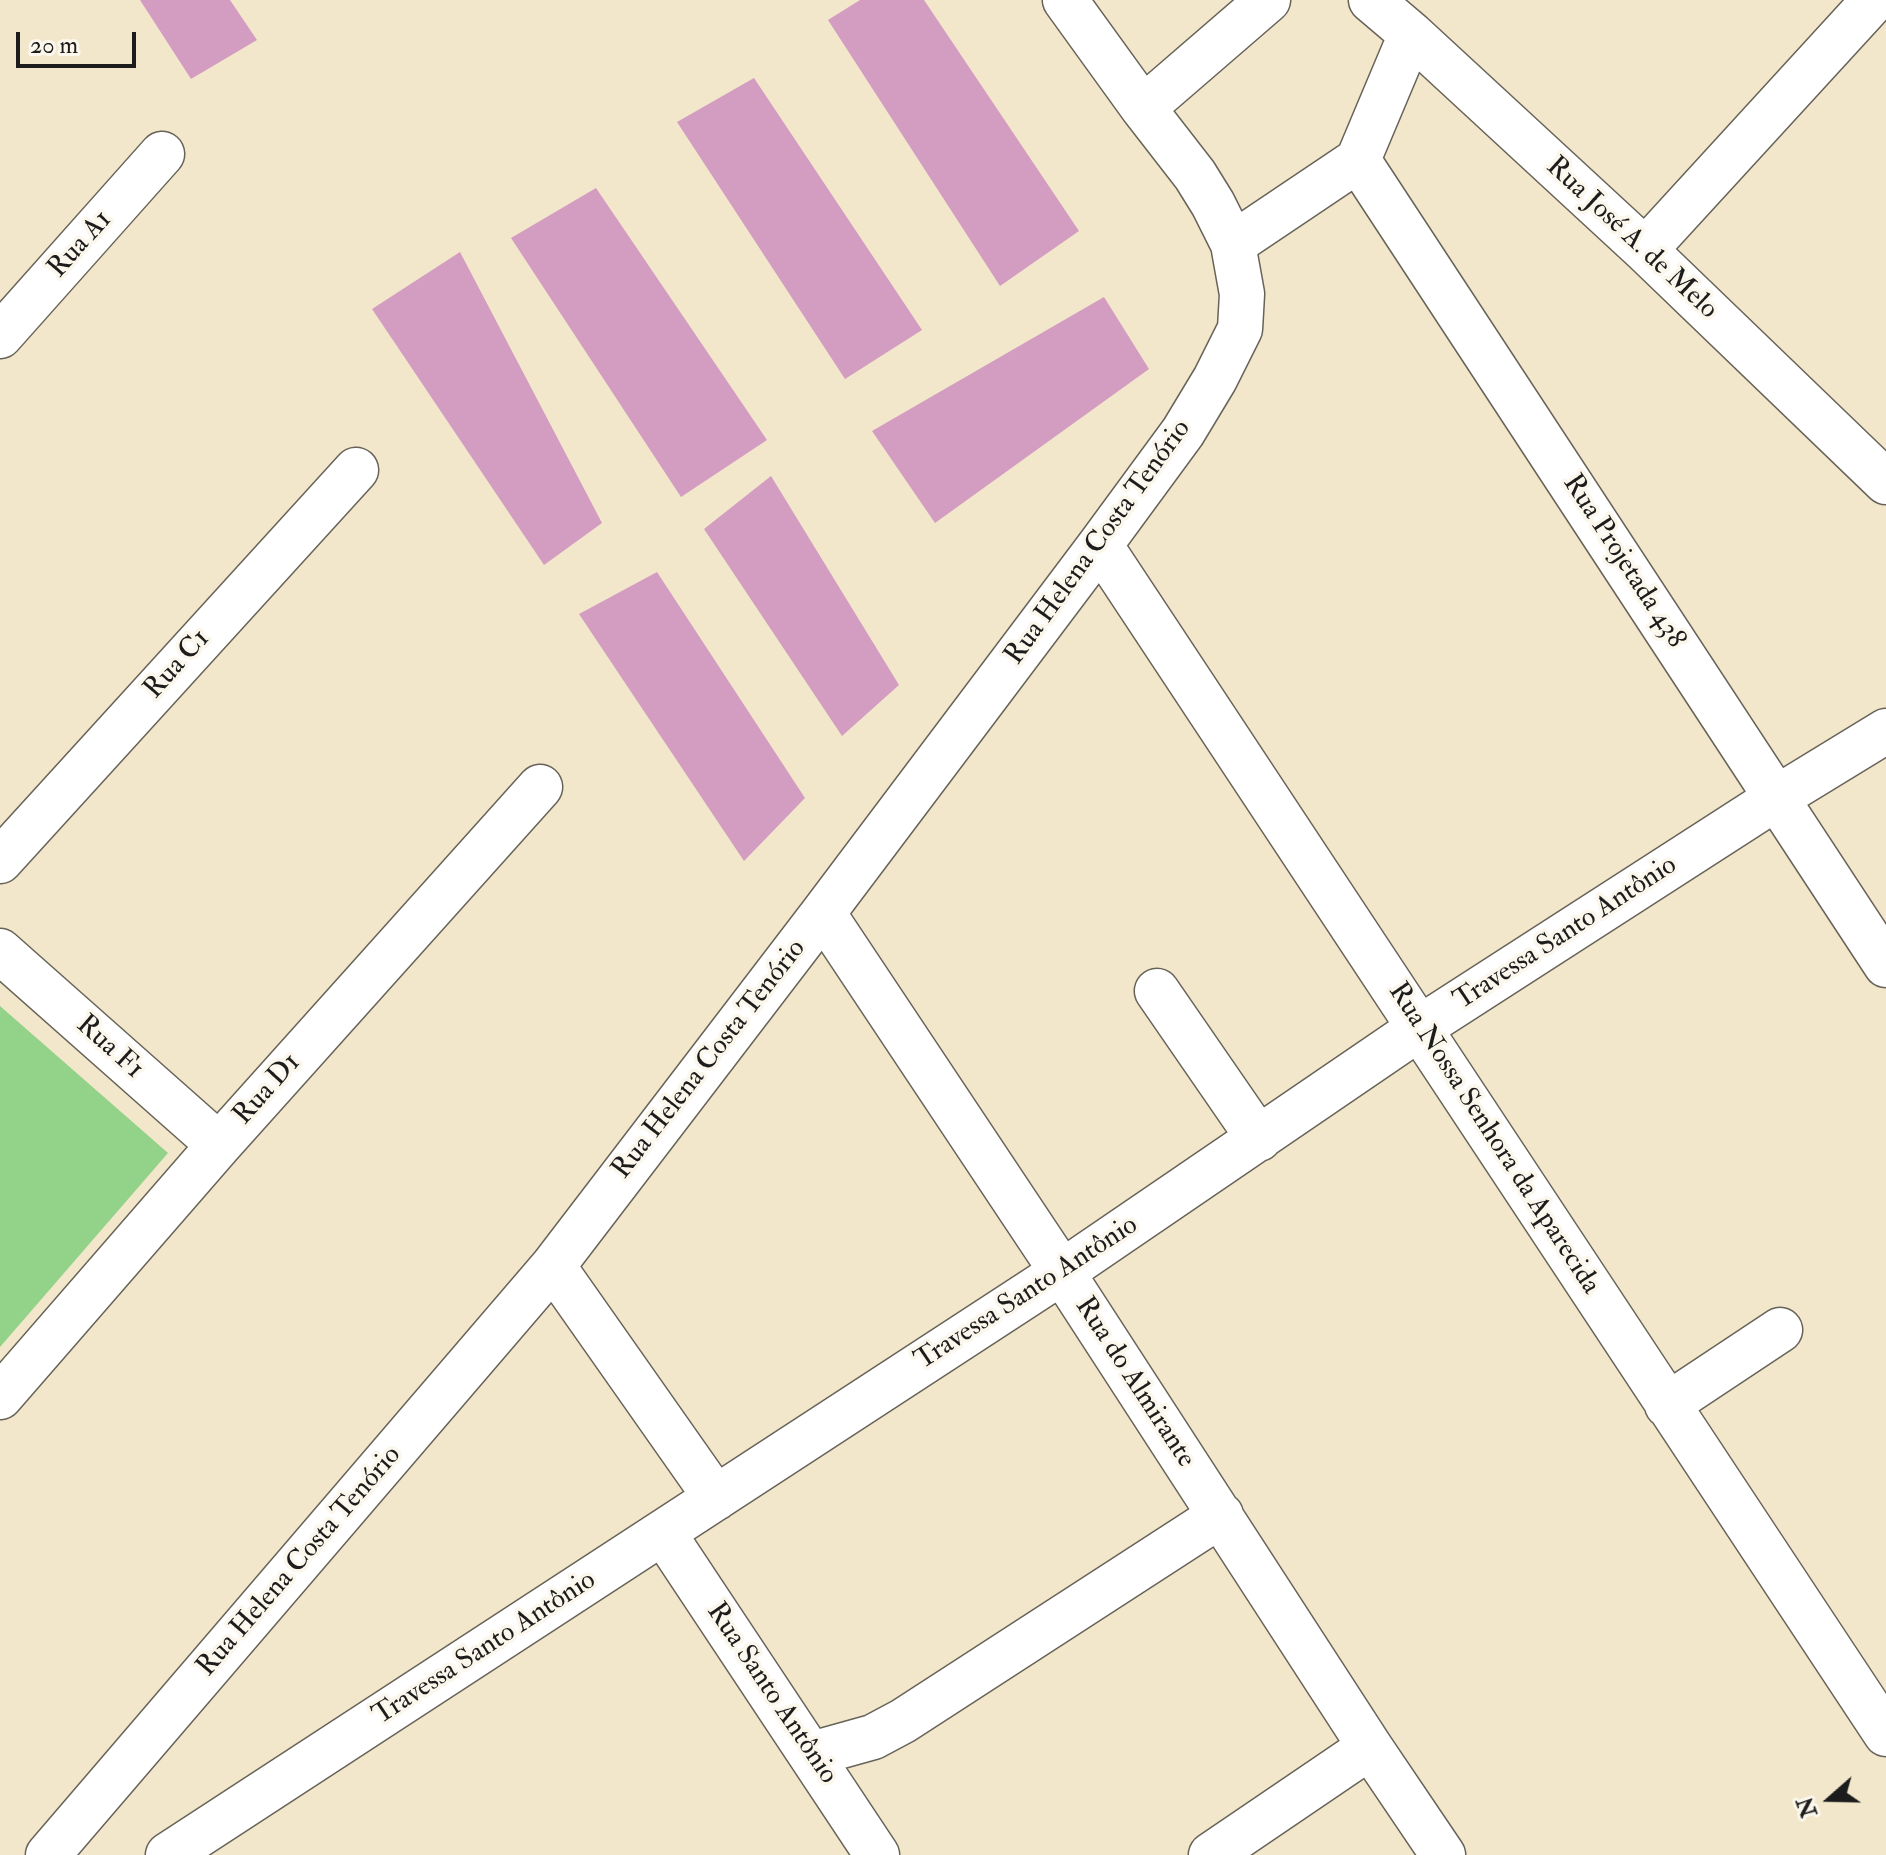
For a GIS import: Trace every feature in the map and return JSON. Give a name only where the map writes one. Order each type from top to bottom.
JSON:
[{"type":"street","name":"Rua Helena Costa Tenório","points":[[48,1855],[553,1266],[1100,545],[1183,432],[1215,379],[1240,329],[1242,294],[1233,244],[1195,175],[1065,0]]},
{"type":"street","points":[[1143,108],[1268,0]]},
{"type":"street","name":"Rua José A. de Melo","points":[[1371,0],[1645,250],[1886,482]]},
{"type":"street","points":[[1645,250],[1874,0]]},
{"type":"street","points":[[1233,244],[1358,160],[1411,34]]},
{"type":"street","name":"Rua A1","points":[[0,336],[162,154]]},
{"type":"street","name":"Rua Projetada 438","points":[[1358,160],[1886,965]]},
{"type":"street","name":"Rua C1","points":[[0,861],[356,470]]},
{"type":"street","name":"Rua Nossa Senhora da Aparecida","points":[[1100,545],[1886,1734]]},
{"type":"street","name":"Travessa Santo Antônio","points":[[168,1855],[1062,1272],[1421,1027],[1886,731]]},
{"type":"street","name":"Rua D1","points":[[0,1397],[219,1145],[540,787]]},
{"type":"street","name":"Rua do Almirante","points":[[823,913],[1443,1855]]},
{"type":"street","name":"Rua F1","points":[[0,951],[219,1145]]},
{"type":"street","points":[[1157,991],[1259,1139]]},
{"type":"street","points":[[553,1266],[716,1498]]},
{"type":"street","points":[[1667,1405],[1780,1330]]},
{"type":"street","points":[[812,1754],[873,1737],[903,1721],[1221,1515]]},
{"type":"street","name":"Rua Santo Antônio","points":[[664,1534],[877,1855]]},
{"type":"street","points":[[1211,1855],[1370,1747]]},
{"type":"green space","points":[[0,1006],[168,1153],[0,1347]]},
{"type":"building","points":[[140,0],[230,0],[257,40],[191,79]]},
{"type":"building","points":[[860,0],[924,0],[1079,231],[1000,286],[828,20]]},
{"type":"building","points":[[754,78],[922,330],[845,379],[677,122]]},
{"type":"building","points":[[596,188],[767,440],[681,497],[511,238]]},
{"type":"building","points":[[460,252],[602,523],[544,565],[372,309]]},
{"type":"building","points":[[1104,297],[1149,369],[935,523],[872,431]]},
{"type":"building","points":[[771,476],[899,685],[842,736],[704,529]]},
{"type":"building","points":[[657,572],[805,798],[744,861],[579,614]]}]
